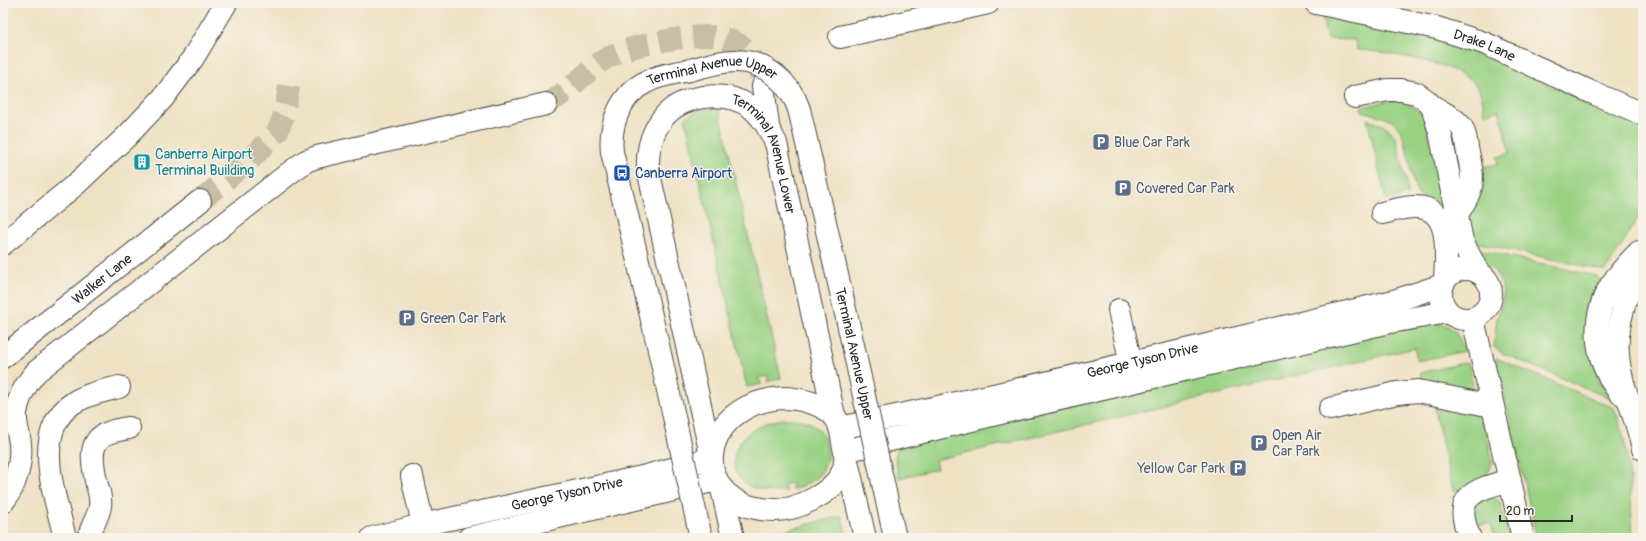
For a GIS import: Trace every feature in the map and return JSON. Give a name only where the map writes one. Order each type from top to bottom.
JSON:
[{"type":"street","points":[[3,244],[76,185],[127,136],[163,98],[193,58],[226,3]]},
{"type":"street","points":[[840,37],[988,3]]},
{"type":"street","name":"Drake Lane","points":[[1316,3],[1437,28],[1484,43],[1593,93],[1643,114]]},
{"type":"street","name":"Terminal Avenue Upper","points":[[701,538],[658,345],[612,152],[611,133],[616,115],[626,98],[645,82],[657,77],[715,64],[738,61],[749,62],[763,67],[779,78],[790,91],[799,109],[895,538]]},
{"type":"street","points":[[763,86],[768,126]]},
{"type":"street","points":[[1355,97],[1388,90],[1401,90],[1416,93],[1432,106],[1440,132],[1463,245],[1478,272]]},
{"type":"street","name":"Terminal Avenue Lower","points":[[711,456],[649,180],[648,169],[648,149],[657,127],[666,115],[682,104],[697,98],[715,96],[741,102],[754,111],[768,126],[776,143],[837,422]]},
{"type":"street","points":[[3,502],[12,490],[19,462],[20,442],[16,420],[18,406],[26,385],[36,372],[288,174],[306,161],[317,157],[546,104]]},
{"type":"street","name":"Walker Lane","points":[[3,357],[200,201]]},
{"type":"street","points":[[1382,213],[1417,207],[1428,210],[1438,218],[1443,226],[1446,241],[1444,283],[1441,296],[1444,307],[1448,312],[1460,319],[1473,319],[1481,315],[1487,309],[1491,301],[1492,292],[1490,284],[1485,277],[1471,269],[1457,271],[1444,283]]},
{"type":"street","points":[[1632,413],[1628,402],[1605,371],[1598,347],[1598,328],[1604,300],[1611,286],[1625,267],[1643,247]]},
{"type":"street","points":[[1643,254],[1624,307],[1618,329],[1617,341],[1620,371],[1643,449]]},
{"type":"street","name":"George Tyson Drive","points":[[846,454],[1406,298],[1444,283]]},
{"type":"street","points":[[1119,310],[1133,373]]},
{"type":"street","name":"George Tyson Drive","points":[[837,422],[934,408],[1133,373],[1404,318],[1448,312]]},
{"type":"street","points":[[1473,319],[1523,538]]},
{"type":"street","points":[[65,538],[49,469],[49,444],[52,430],[62,413],[73,403],[93,394],[119,387]]},
{"type":"street","points":[[1330,409],[1397,393],[1418,391],[1492,406]]},
{"type":"street","points":[[733,538],[719,484],[712,468],[711,456],[718,434],[730,418],[740,411],[759,402],[782,398],[802,400],[826,409],[837,422],[846,454],[865,538]]},
{"type":"street","points":[[89,538],[100,507],[100,497],[93,469],[92,452],[95,445],[103,436],[108,433],[129,428]]},
{"type":"street","points":[[719,484],[737,502],[755,508],[777,510],[794,507],[814,499],[834,483],[841,475],[846,454]]},
{"type":"street","name":"George Tyson Drive","points":[[372,538],[424,532],[642,477],[711,456]]},
{"type":"street","points":[[412,476],[424,532]]},
{"type":"street","points":[[1470,538],[1463,517],[1463,508],[1467,499],[1478,490],[1510,480]]},
{"type":"street","name":"George Tyson Drive","points":[[469,538],[719,484]]},
{"type":"green space","points":[[1321,13],[1434,37],[1475,51],[1634,123],[1643,129],[1643,210],[1606,271],[1470,241],[1469,223],[1479,193],[1482,193],[1483,187],[1479,186],[1481,167],[1498,164],[1497,157],[1510,153],[1499,110],[1485,114],[1481,95],[1476,85],[1454,71],[1438,65],[1402,56],[1357,50],[1355,40],[1327,39]]},
{"type":"green space","points":[[1388,101],[1410,105],[1422,114],[1425,119],[1448,208],[1442,209],[1430,199],[1419,196],[1412,178],[1403,138],[1394,123],[1383,117],[1362,111],[1361,107]]},
{"type":"green space","points":[[719,109],[781,378],[768,382],[769,376],[758,378],[762,384],[747,387],[685,118],[699,110]]},
{"type":"green space","points":[[1367,119],[1387,127],[1396,137],[1408,190],[1407,195],[1386,200]]},
{"type":"green space","points":[[1480,250],[1597,276],[1600,281],[1594,294],[1589,312],[1598,379],[1609,398],[1502,353],[1494,347],[1497,318],[1503,300],[1502,285],[1496,273],[1476,253]]},
{"type":"green space","points":[[1432,323],[1450,327],[1457,335],[1465,351],[1417,361],[1415,348],[935,460],[937,469],[899,478],[895,458],[898,447],[1407,324]]},
{"type":"green space","points":[[1496,358],[1614,408],[1620,424],[1627,456],[1633,538],[1537,538]]},
{"type":"green space","points":[[1468,362],[1473,384],[1469,389],[1422,379],[1420,373]]},
{"type":"green space","points":[[1434,406],[1459,409],[1471,413],[1481,420],[1485,428],[1492,462],[1491,468],[1483,477],[1471,485],[1459,490],[1453,491]]},
{"type":"green space","points":[[783,419],[799,420],[808,422],[815,426],[824,438],[827,446],[824,468],[813,480],[792,490],[792,483],[783,485],[786,491],[763,491],[747,485],[737,474],[734,462],[737,448],[746,436],[761,425]]},
{"type":"green space","points":[[1492,496],[1500,502],[1510,538],[1495,538],[1490,523],[1474,526],[1473,500]]},
{"type":"green space","points":[[842,516],[847,538],[833,538],[816,535],[816,538],[753,538]]},
{"type":"tunnel","points":[[546,104],[562,94],[591,69],[607,58],[627,49],[678,38],[708,36],[722,37],[735,42],[746,49],[755,61],[761,78]]},
{"type":"tunnel","points":[[200,201],[251,159],[278,131],[284,115],[289,86]]},
{"type":"place","name":"Blue Car Park","points":[[1101,142]]},
{"type":"place","name":"Canberra Airport Terminal Building","points":[[142,162]]},
{"type":"place","name":"Canberra Airport","points":[[622,173]]},
{"type":"place","name":"Covered Car Park","points":[[1123,188]]},
{"type":"place","name":"Green Car Park","points":[[407,318]]},
{"type":"place","name":"Open Air Car Park","points":[[1259,443]]},
{"type":"place","name":"Yellow Car Park","points":[[1238,468]]}]
